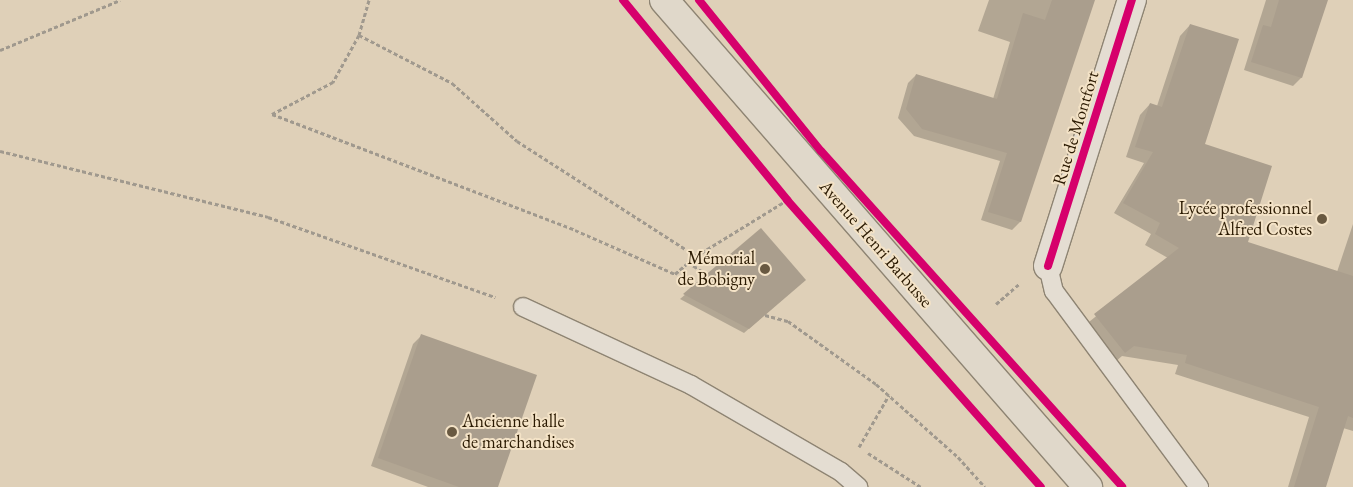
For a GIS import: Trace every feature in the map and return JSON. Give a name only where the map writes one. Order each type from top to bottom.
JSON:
[{"type":"main road","name":"Avenue Henri Barbusse","points":[[664,0],[1088,487]]},
{"type":"street","name":"Rue de Montfort","points":[[1048,266],[1132,0]]},
{"type":"lane","name":"Rue de Montfort","points":[[1048,266],[1054,291],[1199,487]]},
{"type":"lane","points":[[523,307],[690,385],[841,472],[858,487]]},
{"type":"path","points":[[0,50],[120,0]]},
{"type":"path","points":[[369,0],[359,35],[333,82],[272,114],[575,230],[675,274],[696,256],[787,200]]},
{"type":"path","points":[[359,35],[452,83],[516,141],[696,256]]},
{"type":"path","points":[[0,151],[268,217],[523,307]]},
{"type":"path","points":[[780,193],[793,208]]},
{"type":"path","points":[[688,262],[706,274]]},
{"type":"path","points":[[766,315],[788,321],[889,394],[958,457],[985,487]]},
{"type":"path","points":[[859,447],[889,394]]},
{"type":"building","points":[[1052,0],[1095,0],[1021,222],[988,212],[1007,153],[922,129],[906,109],[916,74],[997,99],[1023,13],[1045,20]]},
{"type":"building","points":[[1279,0],[1328,0],[1302,78],[1251,62],[1263,25],[1271,27]]},
{"type":"building","points":[[1190,24],[1239,39],[1205,144],[1272,166],[1248,242],[1353,276],[1353,418],[1348,416],[1326,487],[1294,487],[1319,407],[1185,363],[1187,355],[1134,346],[1125,353],[1094,314],[1179,248],[1155,234],[1160,223],[1123,203],[1153,152],[1135,147],[1150,103],[1162,107]]},
{"type":"building","points":[[761,228],[806,280],[749,329],[683,294]]},
{"type":"building","name":"Ancienne halle de marchandises","points":[[421,334],[537,375],[498,487],[459,487],[378,458]]},
{"type":"cycle path","points":[[623,0],[787,200],[1041,487]]},
{"type":"cycle path","points":[[699,0],[821,151],[1122,487]]},
{"type":"cycle path","points":[[1048,266],[1132,0]]},
{"type":"place","name":"Lycée professionnel Alfred Costes","points":[[1322,219]]},
{"type":"place","name":"Mémorial de Bobigny","points":[[765,269]]},
{"type":"place","name":"Ancienne halle de marchandises","points":[[452,432]]}]
